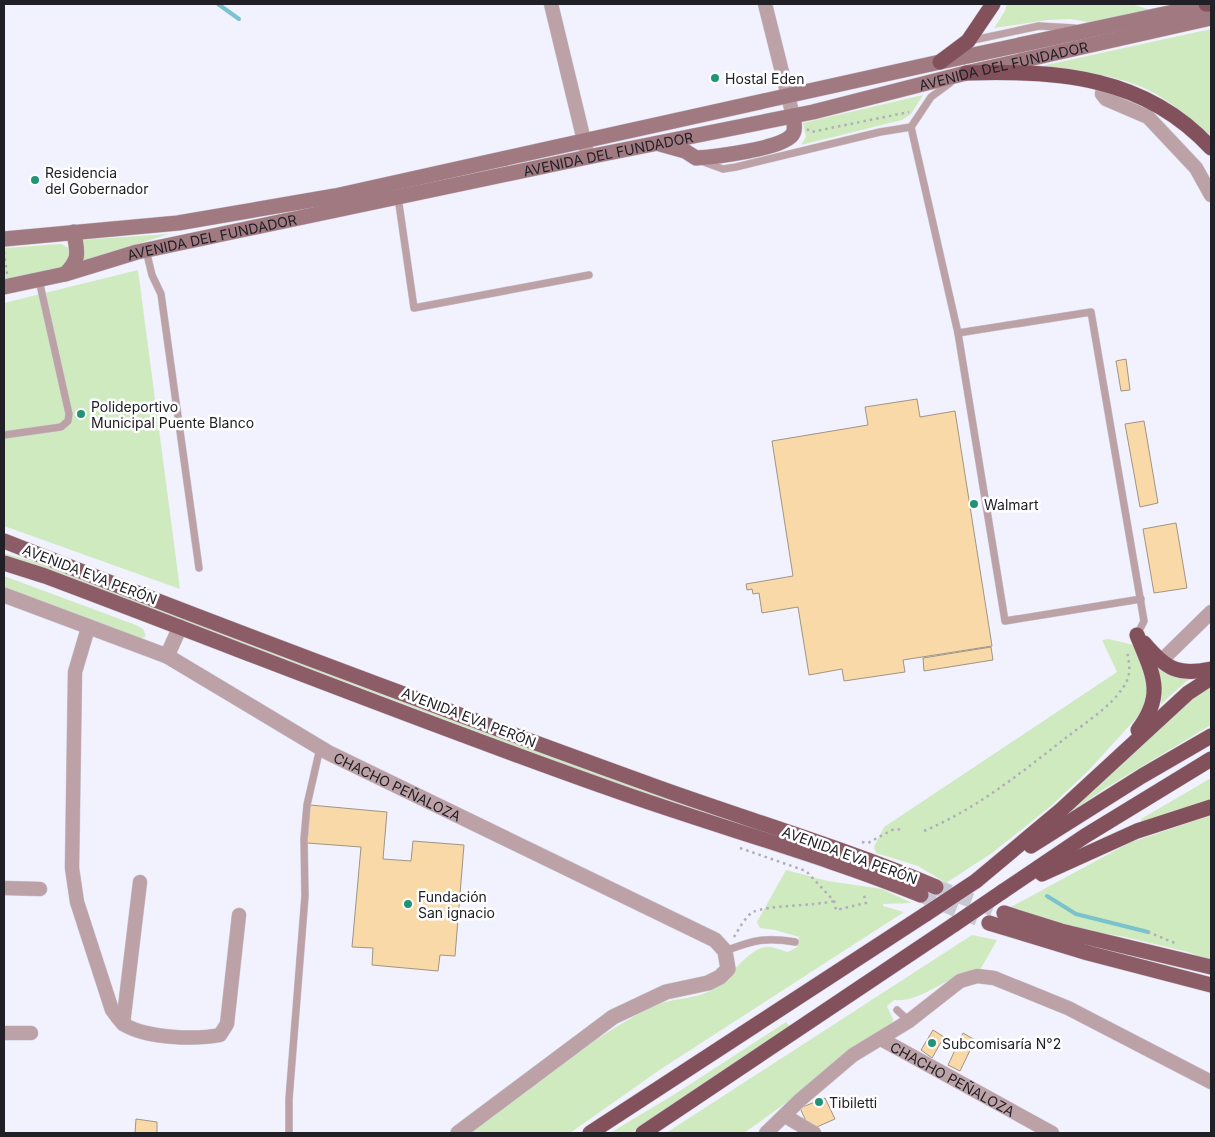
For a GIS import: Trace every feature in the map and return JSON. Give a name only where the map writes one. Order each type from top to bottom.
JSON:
[{"type":"highway","points":[[940,62],[968,41],[993,4]]},
{"type":"highway","points":[[1206,4],[1211,4]]},
{"type":"highway","points":[[966,74],[1020,72],[1052,74],[1104,84],[1144,97],[1163,108],[1211,148]]},
{"type":"highway","points":[[1132,640],[1176,671],[1188,673],[1211,669]]},
{"type":"highway","points":[[1117,757],[1148,717],[1154,704],[1154,678],[1132,640]]},
{"type":"highway","points":[[976,881],[1061,810],[1188,693],[1211,678]]},
{"type":"highway","points":[[590,1133],[976,881],[1142,776],[1211,736]]},
{"type":"highway","points":[[643,1133],[1085,836],[1211,759]]},
{"type":"highway","points":[[1002,892],[1137,831],[1211,808]]},
{"type":"main road","name":"AVENIDA DEL FUNDADOR","points":[[4,239],[178,223],[335,196],[1211,4]]},
{"type":"main road","name":"AVENIDA DEL FUNDADOR","points":[[6,287],[65,274],[146,250],[588,156],[793,116],[1211,18]]},
{"type":"main road","points":[[655,143],[685,151],[696,158],[712,157],[783,142],[794,131],[793,116]]},
{"type":"main road","points":[[65,274],[78,257],[74,232]]},
{"type":"main road","name":"AVENIDA EVA PERÓN","points":[[4,541],[617,773],[721,811],[872,861],[936,887]]},
{"type":"main road","name":"AVENIDA EVA PERÓN","points":[[4,563],[45,576],[180,626],[608,789],[852,869],[921,895]]},
{"type":"main road","points":[[1004,914],[1061,931],[1211,967]]},
{"type":"main road","points":[[989,923],[1211,985]]},
{"type":"street","points":[[551,4],[588,156]]},
{"type":"street","points":[[765,4],[793,116]]},
{"type":"street","points":[[1104,84],[1102,94],[1106,99],[1148,117],[1196,168],[1211,195]]},
{"type":"street","name":"CHACHO PEÑALOZA","points":[[4,595],[167,656],[320,748],[715,940],[725,951]]},
{"type":"street","points":[[1161,661],[1211,612]]},
{"type":"street","points":[[167,656],[180,626]]},
{"type":"street","points":[[88,628],[75,672],[72,868],[77,902],[112,1010],[123,1024],[143,1033],[204,1038],[220,1035],[228,1024],[239,915]]},
{"type":"street","points":[[123,1024],[140,882]]},
{"type":"street","points":[[4,888],[40,889]]},
{"type":"street","points":[[458,1133],[614,1017],[640,1002],[666,992],[708,983],[720,977],[728,968],[725,951]]},
{"type":"street","points":[[766,1133],[853,1056],[909,1021],[960,981],[977,976],[994,978],[1068,1008],[1211,1082]]},
{"type":"street","points":[[4,1033],[31,1033]]},
{"type":"street","name":"CHACHO PEÑALOZA","points":[[881,1039],[1052,1133]]},
{"type":"street","points":[[785,1116],[814,1133]]},
{"type":"lane","points":[[968,41],[1039,26],[1092,30]]},
{"type":"lane","points":[[966,74],[940,88],[931,97],[911,127],[958,333],[1005,621],[1141,599]]},
{"type":"lane","points":[[696,158],[723,169],[880,132],[911,127]]},
{"type":"lane","points":[[398,197],[414,308],[588,276]]},
{"type":"lane","points":[[146,250],[152,275],[161,294],[199,568]]},
{"type":"lane","points":[[4,435],[61,427],[68,421],[69,414],[39,280]]},
{"type":"lane","points":[[958,333],[1091,312],[1144,621],[1132,640]]},
{"type":"lane","points":[[289,1133],[289,1099],[305,896],[304,839],[311,783],[320,748]]},
{"type":"lane","points":[[725,951],[754,940],[776,939],[795,942]]},
{"type":"lane","points":[[897,1010],[909,1021]]},
{"type":"path","points":[[4,248],[6,287]]},
{"type":"path","points":[[924,831],[956,818],[977,804],[1061,742],[1113,700],[1124,686],[1130,673],[1132,640]]},
{"type":"path","points":[[725,951],[746,919],[753,912],[763,909],[816,906],[834,901]]},
{"type":"green space","points":[[1007,4],[1131,4],[1151,10],[1098,24],[1070,19],[1048,20],[994,28],[1005,11]]},
{"type":"green space","points":[[1211,29],[1211,136],[1171,104],[1142,87],[1098,74],[1037,67]]},
{"type":"green space","points":[[923,95],[911,114],[902,120],[801,145],[806,137],[803,123]]},
{"type":"green space","points":[[169,234],[83,261],[80,240]]},
{"type":"green space","points":[[61,244],[67,247],[72,255],[62,268],[4,280],[4,248]]},
{"type":"green space","name":"Polideportivo Municipal Puente Blanco","points":[[138,270],[180,589],[4,526],[4,303]]},
{"type":"green space","points":[[4,553],[48,566],[781,837],[614,783],[47,570],[4,558]]},
{"type":"green space","points":[[4,576],[136,625],[143,629],[146,636],[138,640],[4,590]]},
{"type":"green space","points":[[1109,639],[1137,646],[1151,686],[1141,713],[1090,769],[1051,806],[992,853],[946,883],[918,866],[876,853],[874,847],[884,827],[1117,672],[1102,640]]},
{"type":"green space","points":[[1157,664],[1189,679],[1161,704],[1162,687]]},
{"type":"green space","points":[[1211,683],[1211,725],[1104,789],[1054,824],[1151,732]]},
{"type":"green space","points":[[1211,778],[1211,801],[1142,823],[1141,819]]},
{"type":"green space","points":[[1211,815],[1211,961],[1188,952],[1125,937],[1063,926],[1007,909],[1129,843]]},
{"type":"green space","points":[[786,870],[828,881],[882,889],[912,903],[883,904],[883,906],[904,912],[661,1069],[570,1133],[469,1133],[580,1050],[627,1020],[658,1004],[710,991],[717,987],[752,953],[759,949],[769,947],[788,952],[797,947],[799,937],[760,928],[757,922]]},
{"type":"green space","points":[[972,935],[997,940],[980,970],[949,980],[919,996],[894,1000],[887,1006],[893,1019],[892,1027],[744,1133],[666,1133]]},
{"type":"green space","points":[[786,1022],[791,1028],[631,1133],[610,1133],[675,1094]]},
{"type":"building","points":[[1126,359],[1130,390],[1121,391],[1116,361]]},
{"type":"building","points":[[917,399],[920,417],[955,411],[992,646],[903,660],[905,672],[844,681],[842,669],[809,675],[798,607],[762,613],[759,593],[753,594],[752,589],[747,590],[746,584],[793,576],[772,441],[868,425],[865,407]]},
{"type":"building","points":[[1144,421],[1158,503],[1140,507],[1125,424]]},
{"type":"building","points":[[1176,523],[1187,588],[1154,593],[1143,529]]},
{"type":"building","points":[[991,647],[993,660],[924,671],[923,658]]},
{"type":"building","name":"Fundación San ignacio","points":[[310,805],[387,812],[383,859],[411,861],[413,841],[464,845],[455,956],[440,955],[438,971],[372,965],[373,948],[352,947],[361,847],[307,843]]},
{"type":"building","name":"Subcomisaría N°2","points":[[933,1030],[944,1037],[932,1058],[921,1050]]},
{"type":"building","points":[[963,1033],[975,1040],[960,1071],[948,1065]]},
{"type":"building","points":[[825,1098],[835,1119],[810,1130],[800,1108]]},
{"type":"building","points":[[136,1119],[157,1122],[157,1133],[135,1133]]},
{"type":"waterway","points":[[218,4],[239,19]]},
{"type":"waterway","points":[[1047,896],[1076,914],[1148,932]]},
{"type":"tunnel","points":[[936,887],[1004,913]]},
{"type":"tunnel","points":[[921,895],[989,923]]},
{"type":"place","name":"Hostal Eden","points":[[715,78]]},
{"type":"place","name":"Residencia del Gobernador","points":[[35,180]]},
{"type":"place","name":"Polideportivo Municipal Puente Blanco","points":[[81,414]]},
{"type":"place","name":"Walmart","points":[[974,504]]},
{"type":"place","name":"Fundación San ignacio","points":[[408,904]]},
{"type":"place","name":"Subcomisaría N°2","points":[[932,1043]]},
{"type":"place","name":"Tibiletti","points":[[819,1102]]}]
